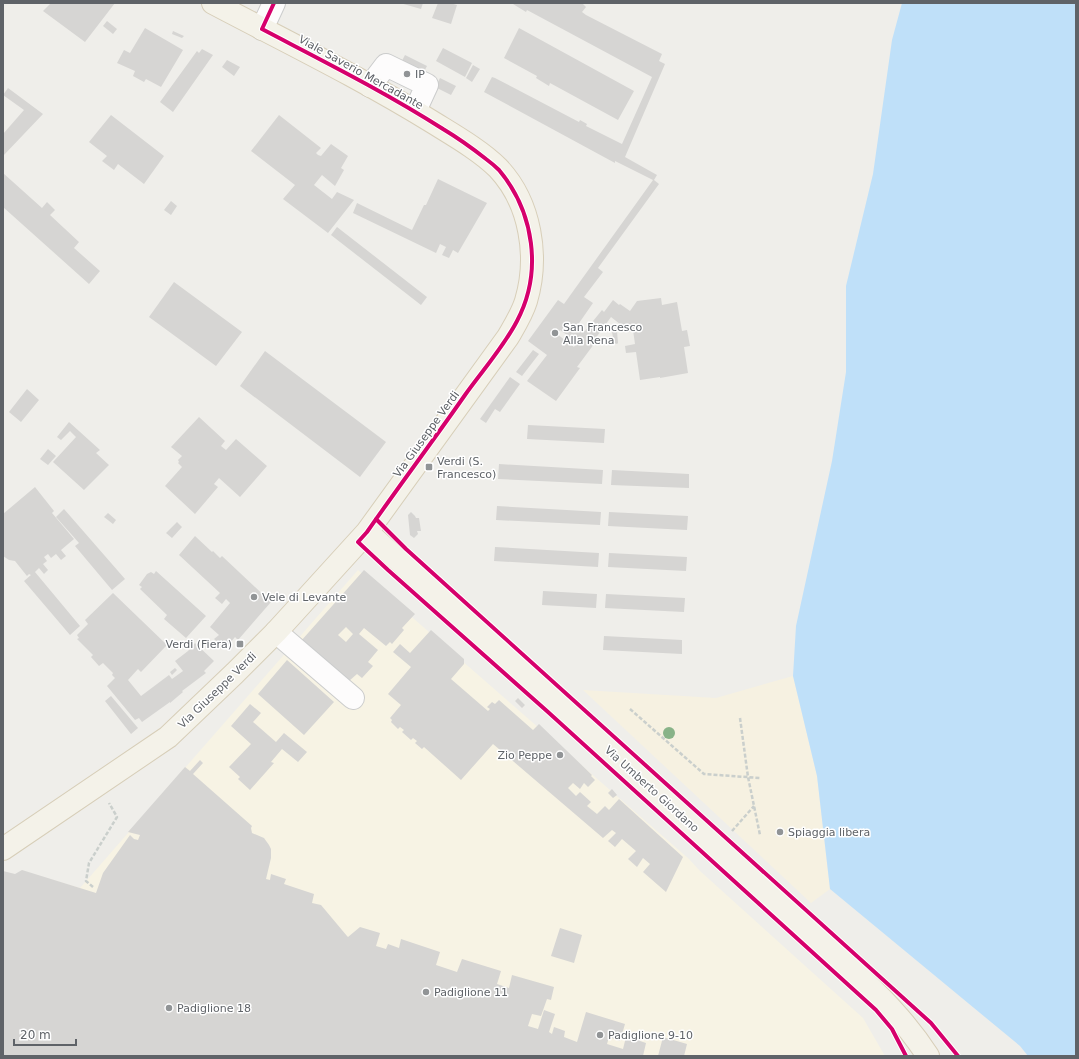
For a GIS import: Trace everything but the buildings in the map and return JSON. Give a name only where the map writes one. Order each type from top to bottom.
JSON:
[{"type":"main road","name":"Viale Saverio Mercadante","points":[[213,3],[415,111],[468,145],[498,168],[511,187],[524,212],[532,246],[530,284],[518,320],[508,336]]},
{"type":"main road","name":"Via Giuseppe Verdi","points":[[3,849],[168,737],[276,632],[367,532],[508,336]]},
{"type":"main road","name":"Via Umberto Giordano","points":[[367,532],[855,972],[898,1015],[928,1056]]},
{"type":"street","points":[[262,29],[274,3]]},
{"type":"street","points":[[276,632],[353,698]]},
{"type":"path","points":[[630,709],[704,774],[760,778]]},
{"type":"path","points":[[740,718],[748,777],[760,835]]},
{"type":"path","points":[[93,887],[86,881],[89,863],[117,817],[97,785]]},
{"type":"path","points":[[732,831],[754,806]]},
{"type":"shaded area","points":[[358,570],[689,859],[700,871],[863,1018],[885,1056],[3,1056],[22,871],[80,888]]},
{"type":"sand","name":"Spiaggia libera","points":[[793,676],[817,776],[830,889],[811,903],[583,690],[716,698]]},
{"type":"water","points":[[902,3],[1076,3],[1076,1056],[1028,1056],[1020,1046],[830,889],[817,776],[793,676],[796,626],[832,461],[846,372],[846,286],[873,174],[892,40]]},
{"type":"cycle path","points":[[274,3],[262,29],[354,77],[421,115],[465,143],[499,170],[511,187],[520,204],[527,223],[531,243],[532,263],[530,283],[525,302],[517,321],[499,350],[367,532],[358,542],[548,712],[876,1010],[892,1029],[906,1056]]},
{"type":"cycle path","points":[[376,519],[406,549],[931,1023],[958,1056]]},
{"type":"place","name":"IP","points":[[407,74]]},
{"type":"place","name":"San Francesco Alla Rena","points":[[555,333]]},
{"type":"place","name":"Verdi (S. Francesco)","points":[[429,467]]},
{"type":"place","name":"Vele di Levante","points":[[254,597]]},
{"type":"place","name":"Verdi (Fiera)","points":[[240,644]]},
{"type":"place","name":"Zio Peppe","points":[[560,755]]},
{"type":"place","name":"Spiaggia libera","points":[[780,832]]},
{"type":"place","name":"Padiglione 11","points":[[426,992]]},
{"type":"place","name":"Padiglione 18","points":[[169,1008]]},
{"type":"place","name":"Padiglione 9-10","points":[[600,1035]]}]
